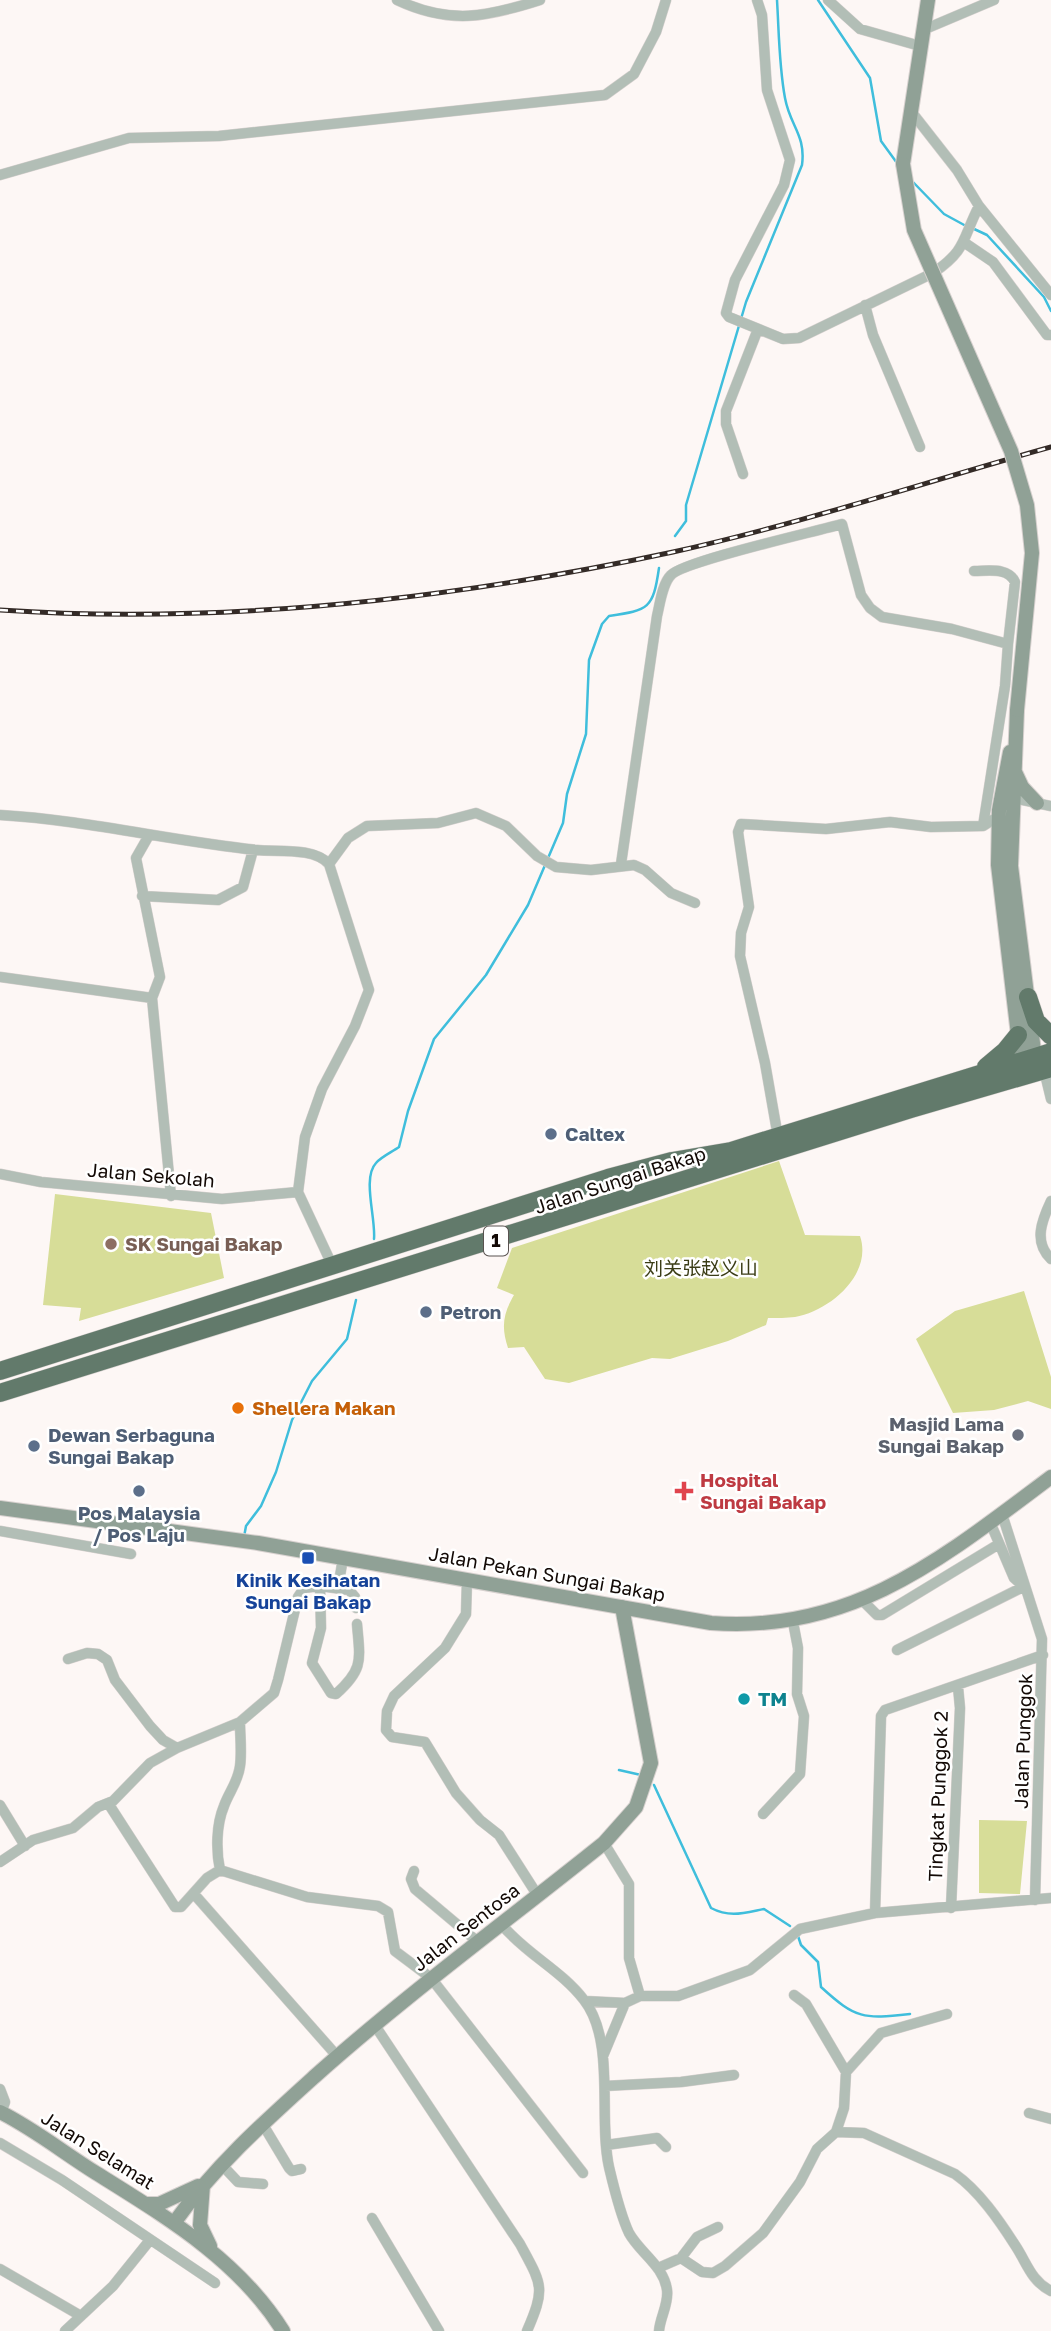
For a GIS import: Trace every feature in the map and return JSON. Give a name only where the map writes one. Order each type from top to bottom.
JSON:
[{"type":"highway","points":[[1028,997],[1035,1021],[1051,1036]]},
{"type":"highway","points":[[971,1076],[1005,1051],[1018,1035]]},
{"type":"highway","name":"Jalan Sungai Bakap","points":[[0,1371],[608,1178],[672,1161],[731,1151],[971,1076],[1037,1065]]},
{"type":"highway","name":"Jalan Sungai Bakap","points":[[0,1393],[1037,1065]]},
{"type":"street","points":[[397,0],[423,12],[491,16],[540,0]]},
{"type":"street","points":[[0,175],[129,138],[219,136],[605,95],[634,74],[656,32],[666,0]]},
{"type":"street","points":[[757,0],[762,15],[767,90],[790,160],[784,185],[735,280],[726,313],[747,325],[790,340],[933,273],[950,261],[966,240],[979,206]]},
{"type":"street","points":[[828,0],[860,29],[920,46]]},
{"type":"street","points":[[928,0],[904,164],[914,230],[1011,451],[1027,505],[1032,553],[1015,734],[1013,798],[1003,815],[1037,1065]]},
{"type":"street","points":[[923,30],[994,0]]},
{"type":"street","points":[[910,110],[957,170],[979,206],[1051,295]]},
{"type":"street","points":[[966,240],[993,262],[1047,335],[1051,335]]},
{"type":"street","points":[[865,305],[873,335],[920,447]]},
{"type":"street","points":[[743,474],[726,424],[726,411],[758,329]]},
{"type":"street","points":[[621,864],[657,616],[667,580],[673,573],[842,524],[861,595],[876,613],[883,617],[952,629],[1008,644]]},
{"type":"street","points":[[974,571],[1008,572],[1015,582],[1006,685],[983,825]]},
{"type":"street","points":[[1015,734],[1005,769],[999,865],[1018,1035],[1037,1065],[1051,1099]]},
{"type":"street","points":[[1015,771],[1022,787],[1044,804]]},
{"type":"street","points":[[1013,798],[1044,804]]},
{"type":"street","points":[[778,1137],[765,1062],[740,956],[741,933],[749,907],[737,832],[741,824],[819,829],[890,822],[931,827],[983,825],[1020,809],[1044,804]]},
{"type":"street","points":[[329,864],[348,838],[367,826],[438,823],[468,813],[483,814],[506,826],[537,856],[556,867],[592,870],[634,864],[646,870],[670,893],[695,903]]},
{"type":"street","points":[[0,815],[91,825],[148,837],[309,854],[325,859],[329,864],[369,990],[355,1026],[322,1088],[305,1137],[298,1192],[333,1267]]},
{"type":"street","points":[[983,825],[999,834]]},
{"type":"street","points":[[148,837],[136,858],[160,977],[152,998],[171,1196]]},
{"type":"street","points":[[142,896],[218,900],[243,887],[253,850]]},
{"type":"street","points":[[0,978],[152,998]]},
{"type":"street","name":"Jalan Sekolah","points":[[0,1174],[171,1196],[222,1199],[298,1192]]},
{"type":"street","points":[[1051,1201],[1039,1230],[1051,1259]]},
{"type":"street","name":"Jalan Pekan Sungai Bakap","points":[[0,1508],[258,1543],[711,1623],[746,1626],[793,1622],[863,1601],[952,1548],[1051,1477]]},
{"type":"street","name":"Jalan Punggok","points":[[996,1518],[999,1544],[1014,1578],[1023,1587]]},
{"type":"street","name":"Jalan Punggok","points":[[996,1518],[1023,1574],[1023,1587],[1042,1639],[1046,1733],[1035,1900]]},
{"type":"street","points":[[0,1531],[131,1554]]},
{"type":"street","points":[[863,1601],[877,1615],[882,1615],[999,1544]]},
{"type":"street","points":[[952,1548],[961,1565]]},
{"type":"street","points":[[338,1588],[343,1558]]},
{"type":"street","points":[[467,1580],[466,1614],[445,1648],[394,1696],[387,1711],[386,1730],[392,1737],[425,1742],[456,1793],[480,1821],[499,1835],[538,1896]]},
{"type":"street","points":[[320,1586],[321,1628],[312,1663],[331,1693],[336,1694],[355,1677],[360,1662],[356,1624]]},
{"type":"street","points":[[0,1862],[25,1846],[73,1828],[89,1813],[108,1803],[150,1763],[177,1748],[240,1722],[274,1693],[298,1597],[304,1588],[320,1586],[349,1590],[355,1597],[356,1608]]},
{"type":"street","points":[[897,1650],[1023,1587]]},
{"type":"street","name":"Jalan Sentosa","points":[[174,2222],[203,2183],[262,2123],[374,2024],[604,1843],[636,1807],[651,1763],[622,1607]]},
{"type":"street","points":[[763,1814],[800,1774],[804,1716],[797,1694],[798,1648],[793,1622]]},
{"type":"street","points":[[68,1659],[87,1653],[98,1654],[107,1660],[115,1679],[149,1726],[163,1740],[177,1748]]},
{"type":"street","points":[[875,1913],[881,1716],[886,1710],[1043,1655]]},
{"type":"street","name":"Tingkat Punggok 2","points":[[951,1908],[960,1708],[958,1686]]},
{"type":"street","points":[[220,1870],[217,1854],[219,1830],[223,1807],[234,1788],[240,1765],[240,1722]]},
{"type":"street","points":[[108,1803],[170,1902],[181,1907],[207,1878],[220,1870],[307,1897],[377,1906],[388,1912],[395,1951],[431,1978],[583,2174]]},
{"type":"street","points":[[0,1805],[25,1846]]},
{"type":"street","points":[[604,1843],[629,1884],[629,1958],[640,1996]]},
{"type":"street","points":[[414,1871],[411,1878],[415,1889],[478,1942]]},
{"type":"street","points":[[194,1894],[337,2056]]},
{"type":"street","points":[[585,2001],[625,2003],[640,1996],[678,1996],[750,1970],[800,1929],[875,1913],[1051,1898]]},
{"type":"street","points":[[502,1925],[511,1937],[547,1962],[585,2001],[603,2056],[609,2167],[629,2233],[658,2268],[668,2292],[659,2331]]},
{"type":"street","points":[[681,2258],[702,2272],[713,2273],[725,2266],[763,2233],[800,2182],[817,2149],[836,2132],[844,2108],[846,2073],[806,2004],[794,1995]]},
{"type":"street","points":[[603,2056],[625,2003]]},
{"type":"street","points":[[846,2073],[881,2033],[947,2014]]},
{"type":"street","points":[[374,2024],[520,2244],[537,2276],[541,2289],[527,2331]]},
{"type":"street","points":[[605,2086],[681,2082],[734,2075]]},
{"type":"street","points":[[0,2089],[5,2102],[1,2113]]},
{"type":"street","name":"Jalan Selamat","points":[[1,2113],[147,2204],[212,2250],[245,2281],[283,2331]]},
{"type":"street","points":[[1029,2113],[1051,2119]]},
{"type":"street","points":[[262,2123],[289,2168],[292,2171],[301,2169]]},
{"type":"street","points":[[836,2132],[864,2133],[955,2174],[967,2183],[998,2220],[1028,2264],[1034,2280],[1051,2291]]},
{"type":"street","points":[[606,2145],[657,2138],[666,2147]]},
{"type":"street","points":[[0,2143],[62,2179],[215,2283]]},
{"type":"street","points":[[221,2164],[238,2182],[263,2184]]},
{"type":"street","points":[[147,2204],[159,2204],[203,2183]]},
{"type":"street","points":[[203,2183],[200,2225],[212,2250]]},
{"type":"street","points":[[372,2218],[439,2331]]},
{"type":"street","points":[[658,2268],[681,2258],[697,2237],[718,2227]]},
{"type":"street","points":[[65,2331],[113,2286],[150,2240]]},
{"type":"street","points":[[0,2269],[81,2316]]},
{"type":"green space","name":"刘关张赵义山","points":[[779,1161],[805,1235],[860,1236],[860,1264],[846,1288],[834,1299],[822,1307],[795,1317],[768,1318],[766,1325],[728,1341],[670,1359],[652,1358],[569,1383],[545,1379],[524,1347],[508,1348],[504,1321],[514,1295],[497,1288],[512,1248]]},
{"type":"green space","name":"SK Sungai Bakap","points":[[55,1194],[211,1213],[224,1278],[79,1321],[81,1308],[43,1305]]},
{"type":"green space","points":[[1024,1291],[1051,1377],[1051,1409],[1028,1401],[994,1410],[953,1413],[916,1339],[955,1311]]},
{"type":"green space","points":[[979,1820],[1027,1821],[1020,1894],[979,1893]]},
{"type":"waterway","points":[[675,536],[686,521],[686,505],[746,302],[802,165],[802,146],[787,108],[783,86],[777,0]]},
{"type":"waterway","points":[[818,0],[870,78],[881,141],[897,163]]},
{"type":"waterway","points":[[913,182],[944,214],[966,226]]},
{"type":"waterway","points":[[972,228],[987,235],[1044,297],[1051,311]]},
{"type":"waterway","points":[[374,1239],[370,1188],[372,1170],[378,1161],[399,1147],[408,1111],[434,1039],[486,975],[528,905],[563,823],[567,794],[586,734],[589,660],[602,624],[609,616],[633,612],[647,605],[654,592],[659,568]]},
{"type":"waterway","points":[[244,1537],[246,1526],[261,1506],[276,1472],[292,1420],[312,1381],[347,1339],[356,1300]]},
{"type":"waterway","points":[[619,1770],[641,1775]]},
{"type":"waterway","points":[[654,1785],[711,1908],[731,1914],[764,1909],[790,1926]]},
{"type":"waterway","points":[[798,1936],[801,1945],[818,1962],[821,1987],[843,2005],[852,2011],[870,2016],[910,2014]]},
{"type":"railway","points":[[0,610],[84,614],[254,611],[423,595],[507,583],[590,569],[721,541],[1051,447]]},
{"type":"place","name":"Caltex","points":[[551,1134]]},
{"type":"place","name":"SK Sungai Bakap","points":[[111,1244]]},
{"type":"place","name":"Petron","points":[[426,1312]]},
{"type":"place","name":"Shellera Makan","points":[[238,1408]]},
{"type":"place","name":"Masjid Lama Sungai Bakap","points":[[1018,1435]]},
{"type":"place","name":"Dewan Serbaguna Sungai Bakap","points":[[34,1446]]},
{"type":"place","name":"Pos Malaysia / Pos Laju","points":[[139,1491]]},
{"type":"place","name":"Hospital Sungai Bakap","points":[[684,1491]]},
{"type":"place","name":"Kinik Kesihatan Sungai Bakap","points":[[308,1558]]},
{"type":"place","name":"TM","points":[[744,1699]]}]
